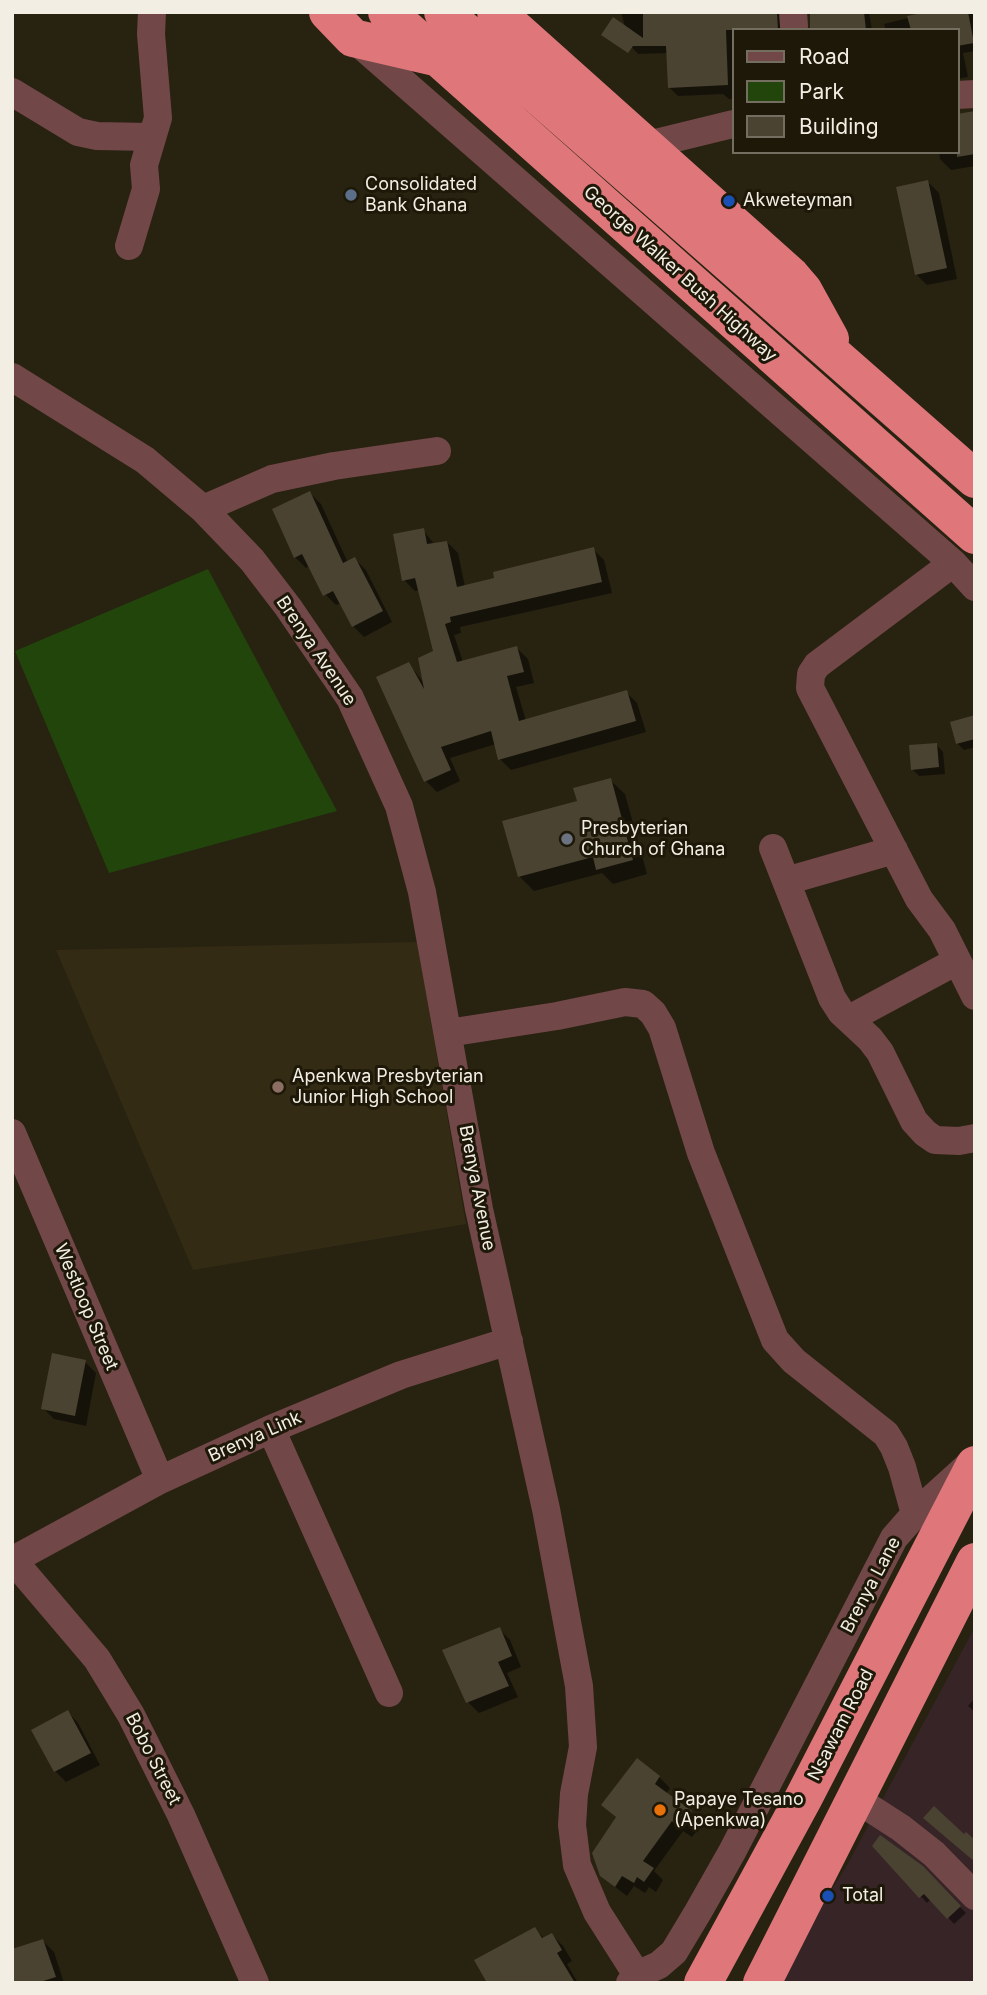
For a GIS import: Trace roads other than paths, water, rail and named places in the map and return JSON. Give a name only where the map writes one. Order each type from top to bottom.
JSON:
[{"type":"highway","name":"George Walker Bush Highway","points":[[387,12],[964,549]]},
{"type":"highway","points":[[443,12],[975,480]]},
{"type":"highway","points":[[496,12],[791,276],[803,290],[843,363]]},
{"type":"highway","points":[[341,25],[437,58]]},
{"type":"highway","name":"Nsawam Road","points":[[703,1983],[785,1833],[975,1463]]},
{"type":"highway","points":[[762,1983],[969,1577]]},
{"type":"street","points":[[129,246],[146,189],[144,164],[150,137],[158,118],[151,34],[152,12]]},
{"type":"street","points":[[341,25],[964,549],[975,587]]},
{"type":"street","points":[[12,92],[78,132],[97,136],[150,137]]},
{"type":"street","points":[[647,145],[732,124]]},
{"type":"street","name":"Brenya Avenue","points":[[12,377],[145,460],[203,509],[252,560],[288,607],[350,698],[399,806],[422,892],[479,1209],[545,1509],[579,1686],[583,1747],[574,1794],[572,1825],[577,1865],[597,1912],[633,1979]]},
{"type":"street","points":[[203,509],[272,480],[334,466],[437,451]]},
{"type":"street","points":[[964,549],[817,665],[810,680],[810,688],[919,899],[942,930],[975,996]]},
{"type":"street","points":[[773,848],[832,999],[880,1052],[914,1121],[935,1140],[959,1141],[975,1138]]},
{"type":"street","points":[[786,881],[894,850]]},
{"type":"street","points":[[849,1019],[957,961]]},
{"type":"street","points":[[449,1033],[625,1002],[643,1004],[653,1013],[662,1028],[701,1153],[775,1340],[794,1361],[886,1434],[902,1467],[915,1514]]},
{"type":"street","name":"Westloop Street","points":[[12,1133],[160,1480]]},
{"type":"street","name":"Brenya Link","points":[[13,1559],[160,1480],[271,1429],[401,1375],[509,1341]]},
{"type":"street","points":[[271,1429],[389,1693]]},
{"type":"street","name":"Brenya Lane","points":[[633,1979],[659,1965],[674,1952],[692,1922],[732,1852],[894,1538],[915,1514],[975,1463]]},
{"type":"street","name":"Bobo Street","points":[[13,1559],[97,1659],[131,1715],[181,1815],[255,1983]]},
{"type":"street","points":[[856,1799],[901,1828],[934,1854],[975,1896]]},
{"type":"place","name":"Consolidated Bank Ghana","points":[[351,195]]},
{"type":"place","name":"Akweteyman","points":[[729,201]]},
{"type":"place","name":"Presbyterian Church of Ghana","points":[[567,839]]},
{"type":"place","name":"Apenkwa Presbyterian Junior High School","points":[[278,1087]]},
{"type":"place","name":"Papaye Tesano (Apenkwa)","points":[[660,1810]]},
{"type":"place","name":"Total","points":[[828,1896]]}]
